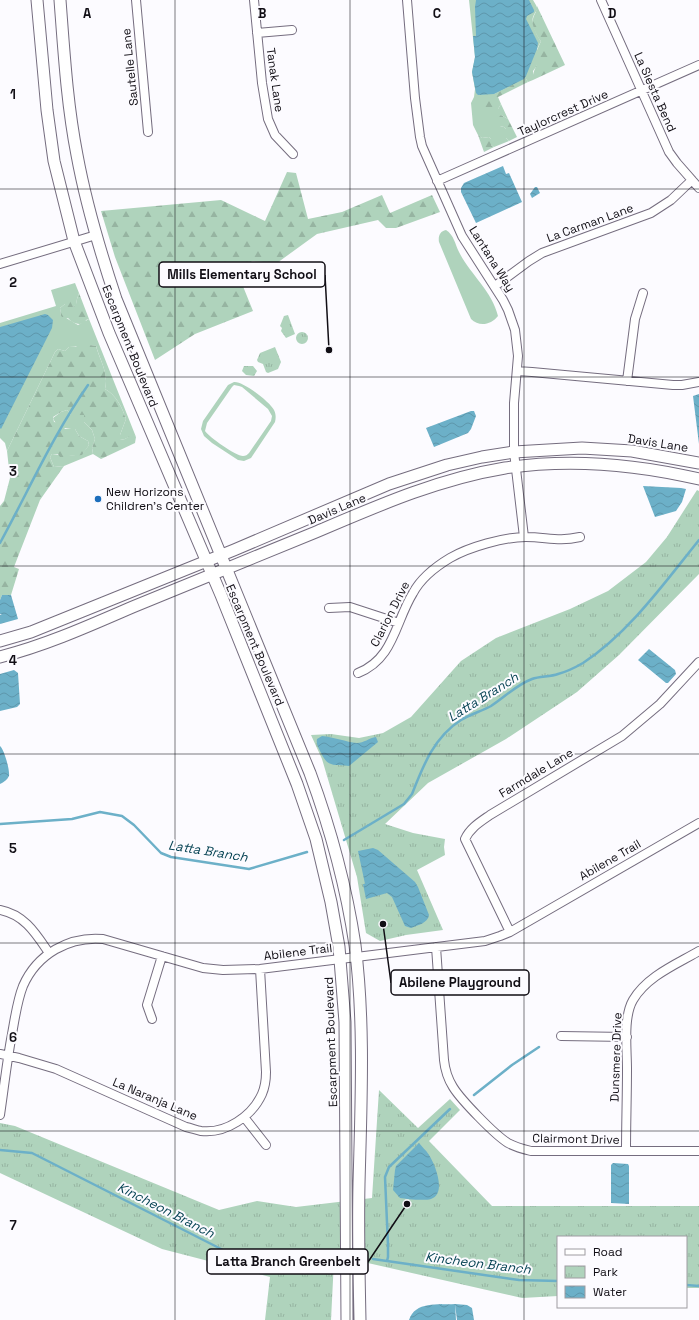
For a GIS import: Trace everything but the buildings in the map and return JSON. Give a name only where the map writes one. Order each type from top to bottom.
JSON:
[{"type":"main road","name":"Escarpment Boulevard","points":[[37,0],[46,102],[54,162],[74,241],[112,340],[212,575],[288,760],[316,839],[331,902],[344,990],[346,1037],[347,1320]]},
{"type":"main road","name":"Escarpment Boulevard","points":[[60,0],[66,68],[75,139],[86,198],[116,299],[226,570],[303,754],[326,814],[338,860],[347,900],[356,957],[361,1040],[358,1229],[360,1320]]},
{"type":"main road","name":"Davis Lane","points":[[0,641],[31,632],[408,477],[464,461],[514,452],[557,449],[612,449],[649,453],[699,463]]},
{"type":"main road","name":"Davis Lane","points":[[0,657],[35,647],[420,490],[478,473],[515,467],[556,463],[597,463],[632,466],[699,479]]},
{"type":"main road","points":[[288,760],[303,754]]},
{"type":"street","name":"Sautelle Lane","points":[[136,0],[148,132]]},
{"type":"street","name":"Tanak Lane","points":[[254,0],[264,98],[268,119],[274,135],[293,154]]},
{"type":"street","name":"Lantana Way","points":[[407,0],[415,98],[422,146],[465,240],[495,286],[508,310],[515,330],[518,345],[514,403],[514,452],[524,537]]},
{"type":"street","name":"La Siesta Bend","points":[[601,0],[669,152],[699,188]]},
{"type":"street","points":[[257,33],[292,30]]},
{"type":"street","name":"Taylorcrest Drive","points":[[438,181],[699,65]]},
{"type":"street","name":"La Carman Lane","points":[[495,286],[542,253],[651,213],[671,200],[692,180]]},
{"type":"street","points":[[0,264],[96,235]]},
{"type":"street","points":[[627,381],[635,319],[643,293]]},
{"type":"street","points":[[517,371],[673,386],[699,382]]},
{"type":"street","name":"Clarion Drive","points":[[358,673],[373,666],[380,659],[393,639],[398,623],[416,587],[440,564],[452,557],[483,545],[512,538],[524,537],[562,540],[580,536]]},
{"type":"street","points":[[329,608],[340,606],[357,608],[398,623]]},
{"type":"street","name":"Farmdale Lane","points":[[510,932],[465,839],[467,834],[479,822],[490,815],[622,736],[660,704],[699,662]]},
{"type":"street","name":"Abilene Trail","points":[[0,1115],[4,1055],[23,986],[33,969],[49,953],[62,945],[76,940],[96,938],[103,939],[196,966],[212,969],[234,970],[260,969],[485,941],[510,932],[699,823]]},
{"type":"street","points":[[0,910],[13,914],[25,922],[33,930],[49,953]]},
{"type":"street","name":"Clairmont Drive","points":[[436,947],[445,1067],[456,1092],[500,1137],[516,1147],[538,1151],[699,1151]]},
{"type":"street","name":"Dunsmere Drive","points":[[626,1151],[628,1012],[633,999],[654,978],[699,952]]},
{"type":"street","points":[[152,1019],[147,1005],[162,956]]},
{"type":"street","name":"La Naranja Lane","points":[[4,1055],[56,1069],[186,1127],[209,1131],[221,1129],[244,1117],[254,1106],[262,1095],[266,1079],[260,969]]},
{"type":"street","points":[[562,1036],[627,1037]]},
{"type":"street","points":[[244,1117],[266,1145]]},
{"type":"green space","points":[[469,0],[533,0],[537,8],[537,11],[533,17],[533,23],[536,33],[541,41],[537,49],[538,62],[533,71],[533,80],[528,82],[526,79],[494,94],[494,109],[498,109],[501,104],[508,119],[501,115],[500,126],[506,129],[506,138],[509,141],[494,147],[491,145],[491,139],[489,137],[482,138],[478,135],[473,125],[471,103],[474,97],[475,89],[472,72],[475,57]]},
{"type":"green space","points":[[537,6],[565,65],[533,80],[537,62],[534,57],[541,41],[536,34],[533,24]]},
{"type":"green space","points":[[524,79],[528,82],[498,97],[501,104],[498,109],[494,109],[490,114],[484,111],[483,105],[494,94]]},
{"type":"green space","points":[[501,115],[508,119],[517,137],[509,141],[506,138],[506,129],[500,126],[498,128],[495,124]]},
{"type":"green space","points":[[478,135],[482,138],[489,137],[491,139],[491,145],[494,147],[484,152]]},
{"type":"green space","points":[[287,172],[296,173],[308,219],[342,212],[382,195],[390,213],[432,195],[440,212],[396,228],[386,228],[378,220],[317,234],[277,263],[252,261],[238,274],[253,311],[195,334],[155,360],[115,257],[101,211],[221,200],[265,221]]},
{"type":"green space","points":[[446,230],[453,237],[459,252],[486,291],[495,307],[498,316],[488,323],[481,324],[474,322],[471,319],[439,242],[440,234],[442,231]]},
{"type":"green space","points":[[75,283],[79,293],[76,305],[73,307],[65,304],[60,308],[61,316],[78,325],[89,319],[136,437],[133,435],[120,440],[120,435],[126,419],[118,402],[105,389],[106,378],[104,367],[96,346],[89,345],[69,347],[65,351],[58,349],[55,352],[7,451],[5,443],[0,438],[0,323],[56,306],[51,290]]},
{"type":"green space","points":[[79,293],[89,319],[86,320],[85,323],[76,324],[68,318],[64,319],[61,316],[60,308],[65,304],[65,301],[69,299],[73,307],[76,304]]},
{"type":"green space","points":[[288,315],[295,334],[286,338],[281,331],[282,328],[280,326],[284,316]]},
{"type":"green space","points":[[302,332],[306,334],[308,338],[306,342],[302,344],[298,342],[296,338],[298,334]]},
{"type":"green space","points":[[79,343],[96,346],[105,372],[105,389],[118,402],[126,419],[120,435],[120,440],[133,434],[136,437],[135,443],[101,459],[93,454],[92,448],[95,439],[92,430],[84,422],[84,415],[71,415],[67,410],[53,417],[54,422],[61,423],[65,429],[75,429],[79,436],[88,441],[89,445],[82,455],[64,458],[60,457],[58,454],[52,454],[50,457],[54,467],[64,466],[40,500],[14,567],[19,569],[11,595],[2,595],[0,600],[0,506],[4,501],[10,478],[7,451],[55,352],[58,349],[65,351],[69,347],[76,347]]},
{"type":"green space","points":[[275,347],[281,362],[278,369],[268,373],[266,372],[263,364],[257,360],[260,353]]},
{"type":"green space","points":[[244,366],[253,366],[257,371],[254,376],[246,375],[242,371]]},
{"type":"green space","points":[[234,382],[250,388],[272,406],[276,418],[275,422],[251,458],[244,461],[238,460],[212,443],[204,436],[201,429],[203,421],[228,385]],"holes":[[[234,385],[242,387],[268,409],[272,416],[271,421],[249,453],[244,456],[229,450],[205,431],[207,423]]]},
{"type":"green space","points":[[67,410],[71,415],[84,415],[84,422],[92,430],[95,439],[92,448],[93,454],[64,466],[54,467],[50,457],[52,454],[69,456],[82,454],[89,445],[88,441],[79,436],[75,429],[61,427],[54,421],[53,418],[61,412]]},
{"type":"green space","points":[[697,490],[699,491],[699,574],[619,655],[577,692],[506,739],[428,783],[385,824],[413,833],[445,839],[445,855],[417,870],[443,930],[406,935],[380,941],[366,933],[357,877],[322,759],[311,735],[331,734],[359,738],[383,733],[411,717],[461,661],[496,638],[570,609],[608,591],[646,562],[667,537]]},
{"type":"green space","points":[[379,1090],[418,1128],[450,1099],[460,1110],[429,1141],[492,1206],[699,1206],[699,1288],[687,1288],[687,1236],[557,1236],[557,1296],[522,1298],[359,1261],[334,1260],[331,1320],[265,1320],[270,1277],[162,1249],[0,1173],[0,1123],[15,1126],[219,1210],[257,1201],[296,1207],[372,1198]]},
{"type":"water","points":[[476,0],[529,0],[534,10],[534,12],[527,16],[526,19],[538,43],[526,76],[524,79],[494,94],[478,95],[476,93],[472,72],[475,57],[473,36],[476,36]]},
{"type":"water","points":[[503,166],[506,174],[509,173],[522,202],[476,223],[461,192],[461,188],[464,183]]},
{"type":"water","points":[[535,187],[537,187],[540,193],[532,198],[530,194]]},
{"type":"water","points":[[45,314],[53,320],[52,328],[1,429],[0,327]]},
{"type":"water","points":[[699,394],[699,444],[693,396]]},
{"type":"water","points":[[474,411],[476,416],[468,433],[434,447],[426,428]]},
{"type":"water","points":[[643,486],[686,489],[682,502],[676,511],[655,517]]},
{"type":"water","points":[[2,595],[11,595],[18,619],[0,624],[0,615],[2,614],[0,614],[0,600]]},
{"type":"water","points":[[649,649],[675,670],[676,674],[668,683],[666,683],[638,660]]},
{"type":"water","points":[[14,670],[18,673],[20,704],[17,707],[0,711],[0,674]]},
{"type":"water","points":[[322,736],[357,743],[376,737],[378,742],[349,766],[334,765],[328,763],[318,747],[317,739]]},
{"type":"water","points":[[0,746],[8,765],[9,776],[0,784]]},
{"type":"water","points":[[373,848],[378,850],[415,882],[429,915],[425,922],[411,928],[405,926],[392,897],[387,893],[366,899],[363,884],[365,884],[358,851]]},
{"type":"water","points":[[419,1143],[428,1153],[434,1165],[438,1178],[438,1191],[436,1196],[428,1200],[400,1198],[393,1190],[396,1166]]},
{"type":"water","points":[[613,1163],[628,1164],[629,1166],[629,1204],[611,1203],[611,1165]]},
{"type":"water","points":[[435,1304],[455,1304],[456,1320],[409,1320],[416,1310],[422,1307]]},
{"type":"water","points":[[455,1304],[467,1305],[472,1308],[474,1320],[457,1320]]},
{"type":"waterway","points":[[0,543],[52,443],[88,385]]},
{"type":"waterway","name":"Latta Branch","points":[[344,840],[404,804],[412,794],[430,753],[444,735],[461,720],[491,706],[526,682],[535,678],[555,675],[568,671],[600,651],[646,606],[699,540]]},
{"type":"waterway","name":"Latta Branch","points":[[0,824],[72,819],[100,812],[122,816],[134,825],[161,853],[171,857],[249,869],[307,852]]},
{"type":"waterway","points":[[474,1095],[512,1065],[539,1047]]},
{"type":"waterway","points":[[387,1261],[388,1245],[385,1177],[389,1167],[450,1109]]},
{"type":"waterway","name":"Kincheon Branch","points":[[0,1150],[32,1153],[225,1251],[332,1257]]},
{"type":"waterway","name":"Kincheon Branch","points":[[373,1259],[519,1280],[557,1281]]},
{"type":"waterway","name":"Kincheon Branch","points":[[687,1285],[699,1286]]},
{"type":"place","name":"Mills Elementary School","points":[[329,350]]},
{"type":"place","name":"New Horizons Children's Center","points":[[98,499]]},
{"type":"place","name":"Abilene Playground","points":[[383,924]]},
{"type":"place","name":"Latta Branch Greenbelt","points":[[407,1204]]}]
